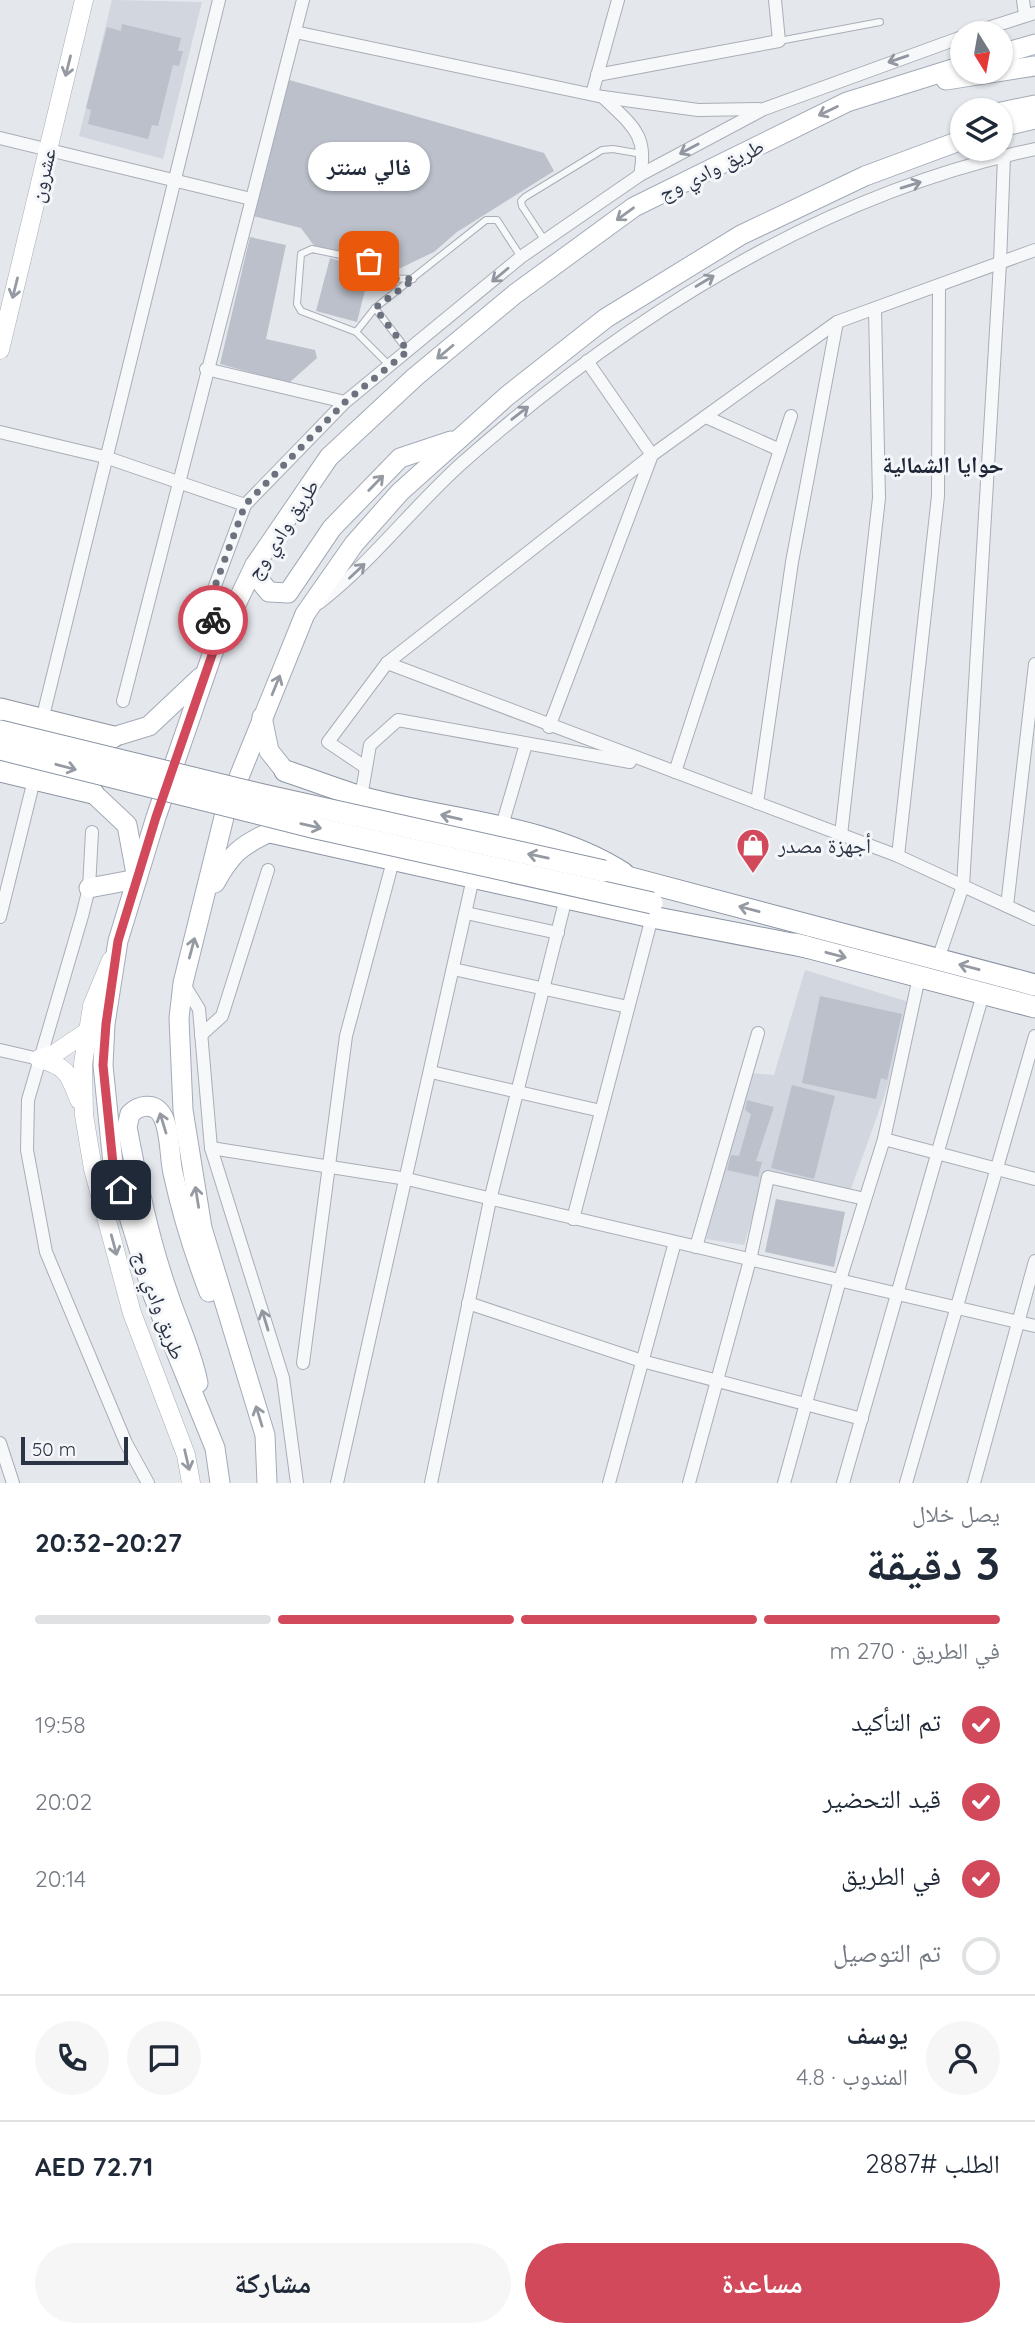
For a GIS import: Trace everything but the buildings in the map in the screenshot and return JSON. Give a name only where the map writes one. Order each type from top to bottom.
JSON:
[{"type":"highway","points":[[0,709],[113,737]]},
{"type":"highway","points":[[0,731],[263,795],[604,871],[1035,985]]},
{"type":"highway","points":[[0,749],[807,947],[1035,1007]]},
{"type":"highway","points":[[0,771],[93,793]]},
{"type":"highway","points":[[285,771],[361,797],[501,828],[593,854],[630,878]]},
{"type":"highway","points":[[270,832],[566,898],[652,910]]},
{"type":"main road","points":[[1013,50],[1035,44]]},
{"type":"main road","points":[[901,85],[1035,66]]},
{"type":"main road","name":"طريق وادي وج","points":[[220,1483],[215,1448],[153,1294],[113,1164],[103,1065],[118,941],[206,671],[255,565],[329,457],[415,377],[515,294],[634,207],[847,102],[950,70]]},
{"type":"main road","points":[[1013,109],[1035,104]]},
{"type":"main road","points":[[1013,124],[1035,119]]},
{"type":"main road","points":[[936,150],[950,140]]},
{"type":"main road","points":[[267,1483],[265,1435],[202,1228],[183,1110],[179,1018],[183,983],[226,809],[305,614],[355,544],[400,492],[507,396],[606,318],[741,235],[864,176],[950,145]]},
{"type":"main road","points":[[255,565],[260,581],[269,592],[288,593],[332,528],[400,458],[460,438]]},
{"type":"main road","points":[[113,737],[149,726],[206,671]]},
{"type":"main road","points":[[262,717],[270,751],[285,771]]},
{"type":"main road","points":[[89,888],[137,879],[127,824],[93,793]]},
{"type":"main road","points":[[204,902],[234,853],[242,845],[270,832]]},
{"type":"main road","points":[[208,1430],[192,1350],[169,1298],[144,1218],[127,1127],[130,1114],[141,1107],[153,1108],[163,1116],[172,1170],[191,1245],[211,1296],[232,1325]]},
{"type":"street","name":"عشرون","points":[[0,350],[84,0]]},
{"type":"street","points":[[42,720],[219,0]]},
{"type":"street","points":[[123,701],[206,369],[303,0]]},
{"type":"street","points":[[618,0],[597,75],[598,95],[633,127],[644,155],[640,175]]},
{"type":"street","points":[[597,75],[779,41],[775,0]]},
{"type":"street","points":[[1009,21],[1030,14],[1023,0]]},
{"type":"street","points":[[295,32],[598,95],[698,110],[764,109]]},
{"type":"street","points":[[213,652],[212,594],[245,505],[345,402],[521,257],[640,175],[764,109],[950,41]]},
{"type":"street","points":[[0,138],[251,199]]},
{"type":"street","points":[[1013,154],[1035,149]]},
{"type":"street","points":[[305,614],[366,563],[404,518],[515,416],[656,311],[729,267],[812,226],[893,191],[988,161]]},
{"type":"street","points":[[938,959],[963,886],[1004,161]]},
{"type":"street","points":[[365,767],[328,742],[387,663],[652,455],[837,323],[1035,250]]},
{"type":"street","points":[[898,856],[938,496],[939,286]]},
{"type":"street","points":[[841,835],[879,498],[876,309]]},
{"type":"street","points":[[757,803],[792,562],[837,323]]},
{"type":"street","points":[[587,361],[652,455]]},
{"type":"street","points":[[206,369],[345,402]]},
{"type":"street","points":[[670,770],[791,416]]},
{"type":"street","points":[[706,417],[780,450]]},
{"type":"street","points":[[0,432],[105,457],[245,505]]},
{"type":"street","points":[[549,727],[652,455]]},
{"type":"street","points":[[387,663],[549,727],[898,856],[1035,919]]},
{"type":"street","points":[[1007,906],[1035,664]]},
{"type":"street","points":[[361,797],[370,745],[398,720],[670,770]]},
{"type":"street","points":[[501,828],[526,744]]},
{"type":"street","points":[[0,917],[34,780]]},
{"type":"street","points":[[92,832],[89,888],[28,1100],[27,1150],[46,1252],[126,1443],[148,1483]]},
{"type":"street","points":[[303,1363],[346,1036],[393,861]]},
{"type":"street","points":[[201,1035],[222,1016],[268,870]]},
{"type":"street","points":[[337,1483],[473,878]]},
{"type":"street","points":[[431,1483],[490,1200],[566,898]]},
{"type":"street","points":[[573,1219],[652,910]]},
{"type":"street","points":[[466,913],[558,933]]},
{"type":"street","points":[[118,941],[92,1006],[83,1064],[84,1115],[93,1169],[132,1313],[186,1455],[191,1483]]},
{"type":"street","points":[[453,969],[628,1007]]},
{"type":"street","points":[[784,1483],[840,1280],[884,1139],[919,977]]},
{"type":"street","points":[[183,983],[199,1009],[211,1148],[283,1378],[297,1483]]},
{"type":"street","points":[[843,1483],[983,994]]},
{"type":"street","points":[[38,1059],[54,1054],[88,1031]]},
{"type":"street","points":[[696,1247],[758,1033]]},
{"type":"street","points":[[905,1483],[1035,1037]]},
{"type":"street","points":[[0,1050],[56,1063],[69,1073],[84,1115]]},
{"type":"street","points":[[430,1072],[601,1111]]},
{"type":"street","points":[[884,1139],[1035,1179]]},
{"type":"street","points":[[211,1148],[407,1179],[1035,1326]]},
{"type":"street","points":[[689,1483],[750,1260],[768,1177],[865,1199]]},
{"type":"street","points":[[609,1483],[675,1242]]},
{"type":"street","points":[[974,1483],[1035,1261]]},
{"type":"street","points":[[468,1303],[642,1361],[862,1419]]},
{"type":"street","points":[[0,1443],[13,1483]]},
{"type":"lane","points":[[779,41],[880,22]]},
{"type":"lane","points":[[545,241],[522,206],[521,201],[525,197],[602,150],[613,149],[644,155]]},
{"type":"lane","points":[[356,332],[375,308],[486,220],[493,218],[521,257]]},
{"type":"lane","points":[[390,366],[356,332],[301,311],[297,303],[300,254],[312,249],[369,261],[375,278],[414,279]]},
{"type":"lane","points":[[375,308],[408,351]]},
{"type":"shaded area","points":[[112,0],[202,2],[163,159],[79,136]]},
{"type":"shaded area","points":[[805,970],[909,1002],[886,1091],[851,1189],[766,1171],[744,1245],[706,1239],[751,1073],[774,1075]]},
{"type":"way so far","points":[[213,620],[212,594],[245,505],[345,402],[408,351],[375,308],[414,279],[375,278],[369,261]]},
{"type":"place","name":"فالي سنتر","points":[[369,261]]},
{"type":"place","name":"أجهزة مصدر","points":[[753,875]]},
{"type":"district","name":"حوايا الشمالية","points":[[943,464]]},
{"type":"route","points":[[121,1190],[113,1164],[103,1065],[118,941],[156,817],[213,652],[213,620]]}]
